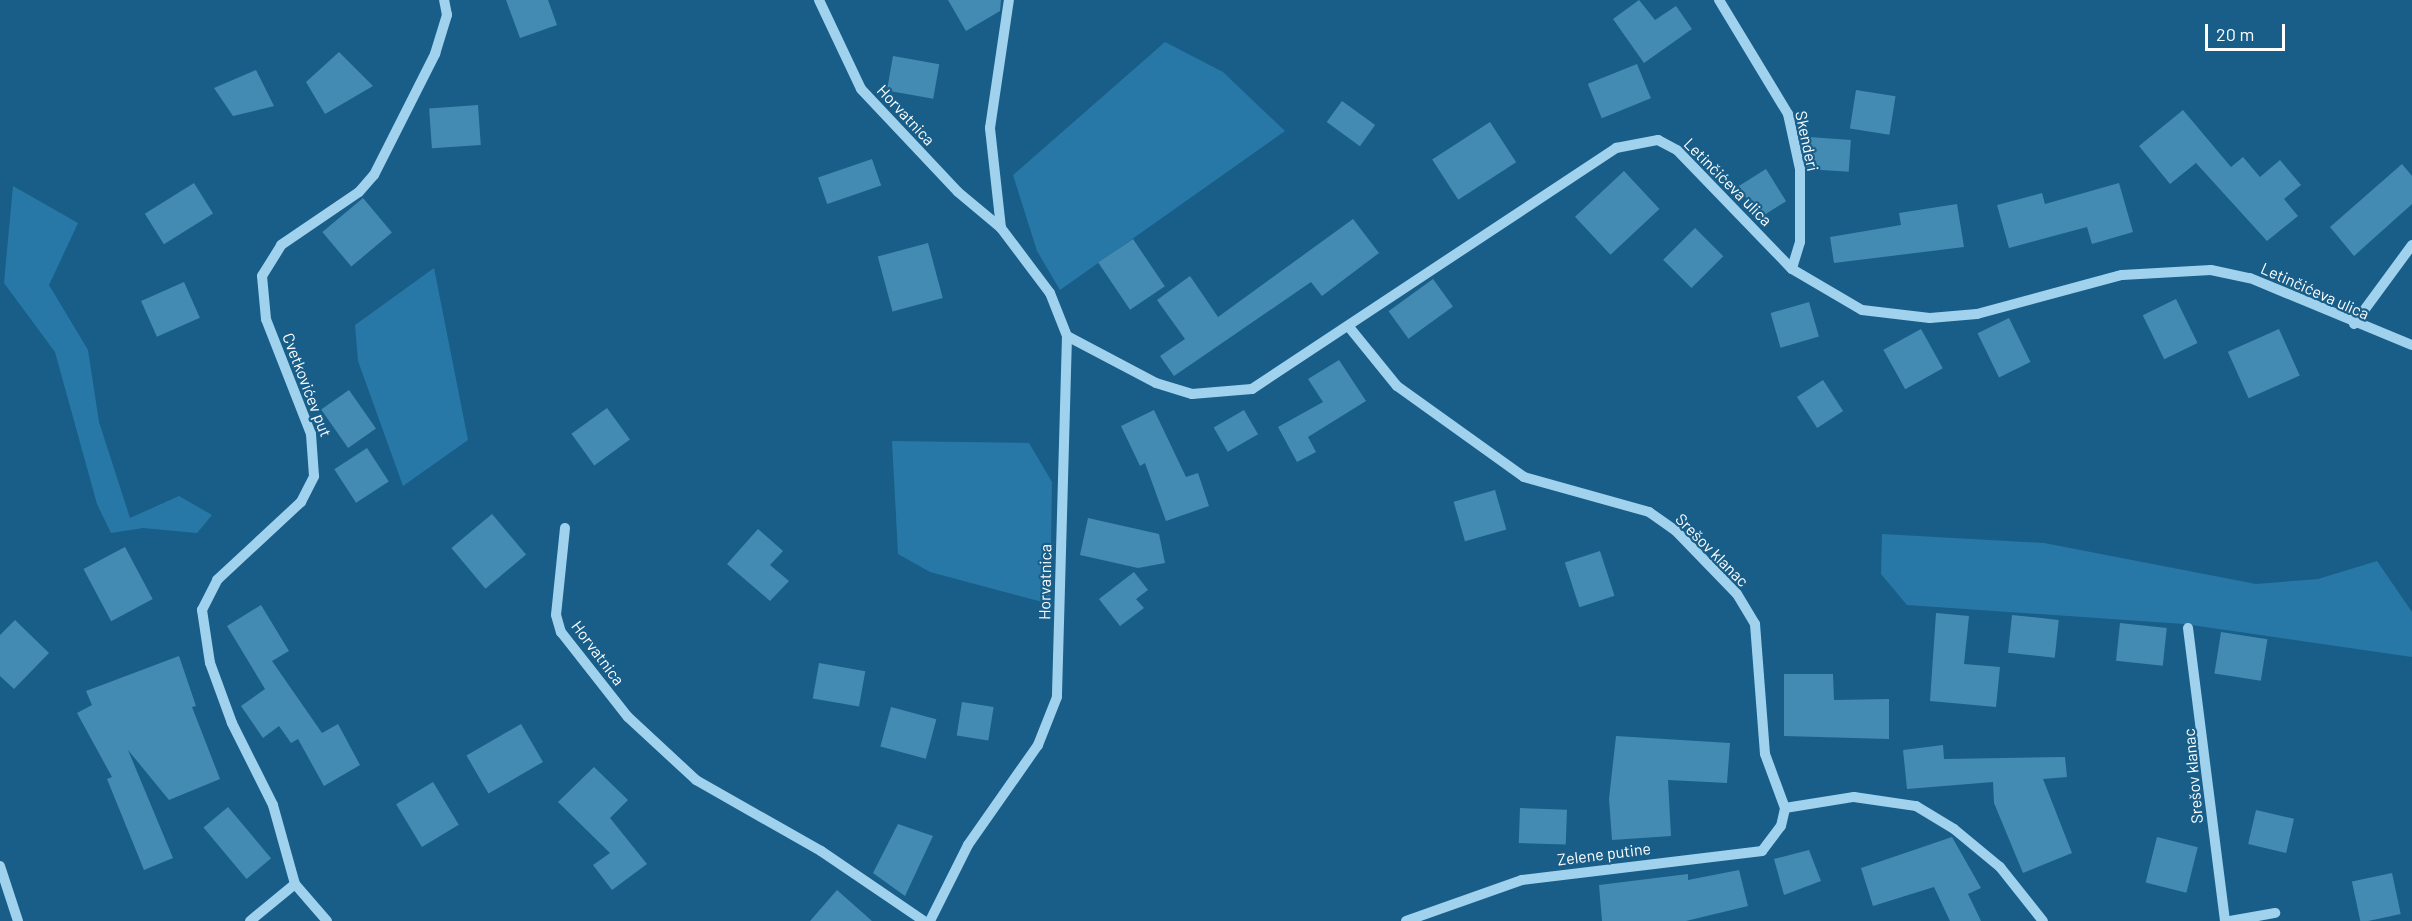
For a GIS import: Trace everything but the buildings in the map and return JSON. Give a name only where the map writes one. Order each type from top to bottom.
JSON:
[{"type":"street","name":"Cvetkovićev put","points":[[327,921],[295,884],[273,805],[232,723],[210,663],[201,610],[217,580],[301,502],[314,476],[312,434],[266,319],[262,276],[281,245],[359,192],[374,175],[435,54],[447,15],[444,0]]},
{"type":"street","name":"Horvatnica","points":[[819,0],[861,89],[958,192],[1002,228],[1050,293],[1067,336],[1054,708],[1038,745],[968,845],[930,921]]},
{"type":"street","name":"Horvatnica","points":[[1002,228],[990,128],[1009,0]]},
{"type":"street","name":"Skenderi","points":[[1719,0],[1788,114],[1800,169],[1800,242],[1792,269]]},
{"type":"street","name":"Letinčićeva ulica","points":[[1067,336],[1156,383],[1192,394],[1220,394],[1269,381],[1428,270],[1635,142],[1658,140],[1677,150],[1792,269],[1862,310],[1930,318],[2004,309],[2122,275],[2211,270],[2250,278],[2354,324],[2412,345]]},
{"type":"street","points":[[2354,324],[2412,245]]},
{"type":"street","name":"Srešov klanac","points":[[1349,327],[1396,386],[1524,477],[1649,512],[1675,530],[1737,594],[1755,624],[1765,754],[1785,808]]},
{"type":"street","name":"Horvatnica","points":[[565,528],[556,615],[561,632],[628,717],[696,780],[821,851],[924,921]]},
{"type":"street","name":"Srešov klanac","points":[[2188,628],[2225,921]]},
{"type":"street","points":[[1785,808],[1854,797],[1916,806],[1954,829],[2000,867],[2043,921]]},
{"type":"street","name":"Zelene putine","points":[[1406,921],[1522,880],[1762,851],[1781,826],[1785,808]]},
{"type":"street","points":[[0,866],[18,921]]},
{"type":"street","points":[[250,921],[295,884]]},
{"type":"street","points":[[2230,921],[2275,913]]},
{"type":"shaded area","points":[[1165,42],[1223,72],[1285,131],[1060,290],[1037,251],[1013,175]]},
{"type":"shaded area","points":[[13,186],[78,223],[49,285],[88,350],[99,422],[130,518],[179,496],[212,515],[197,533],[143,528],[111,533],[97,504],[55,352],[4,283]]},
{"type":"shaded area","points":[[434,268],[468,440],[403,486],[358,361],[355,325]]},
{"type":"shaded area","points":[[892,441],[1029,443],[1052,482],[1050,604],[930,572],[898,554]]},
{"type":"shaded area","points":[[1882,534],[2044,543],[2256,584],[2318,579],[2377,561],[2412,612],[2412,657],[2184,624],[1907,605],[1881,574]]}]
